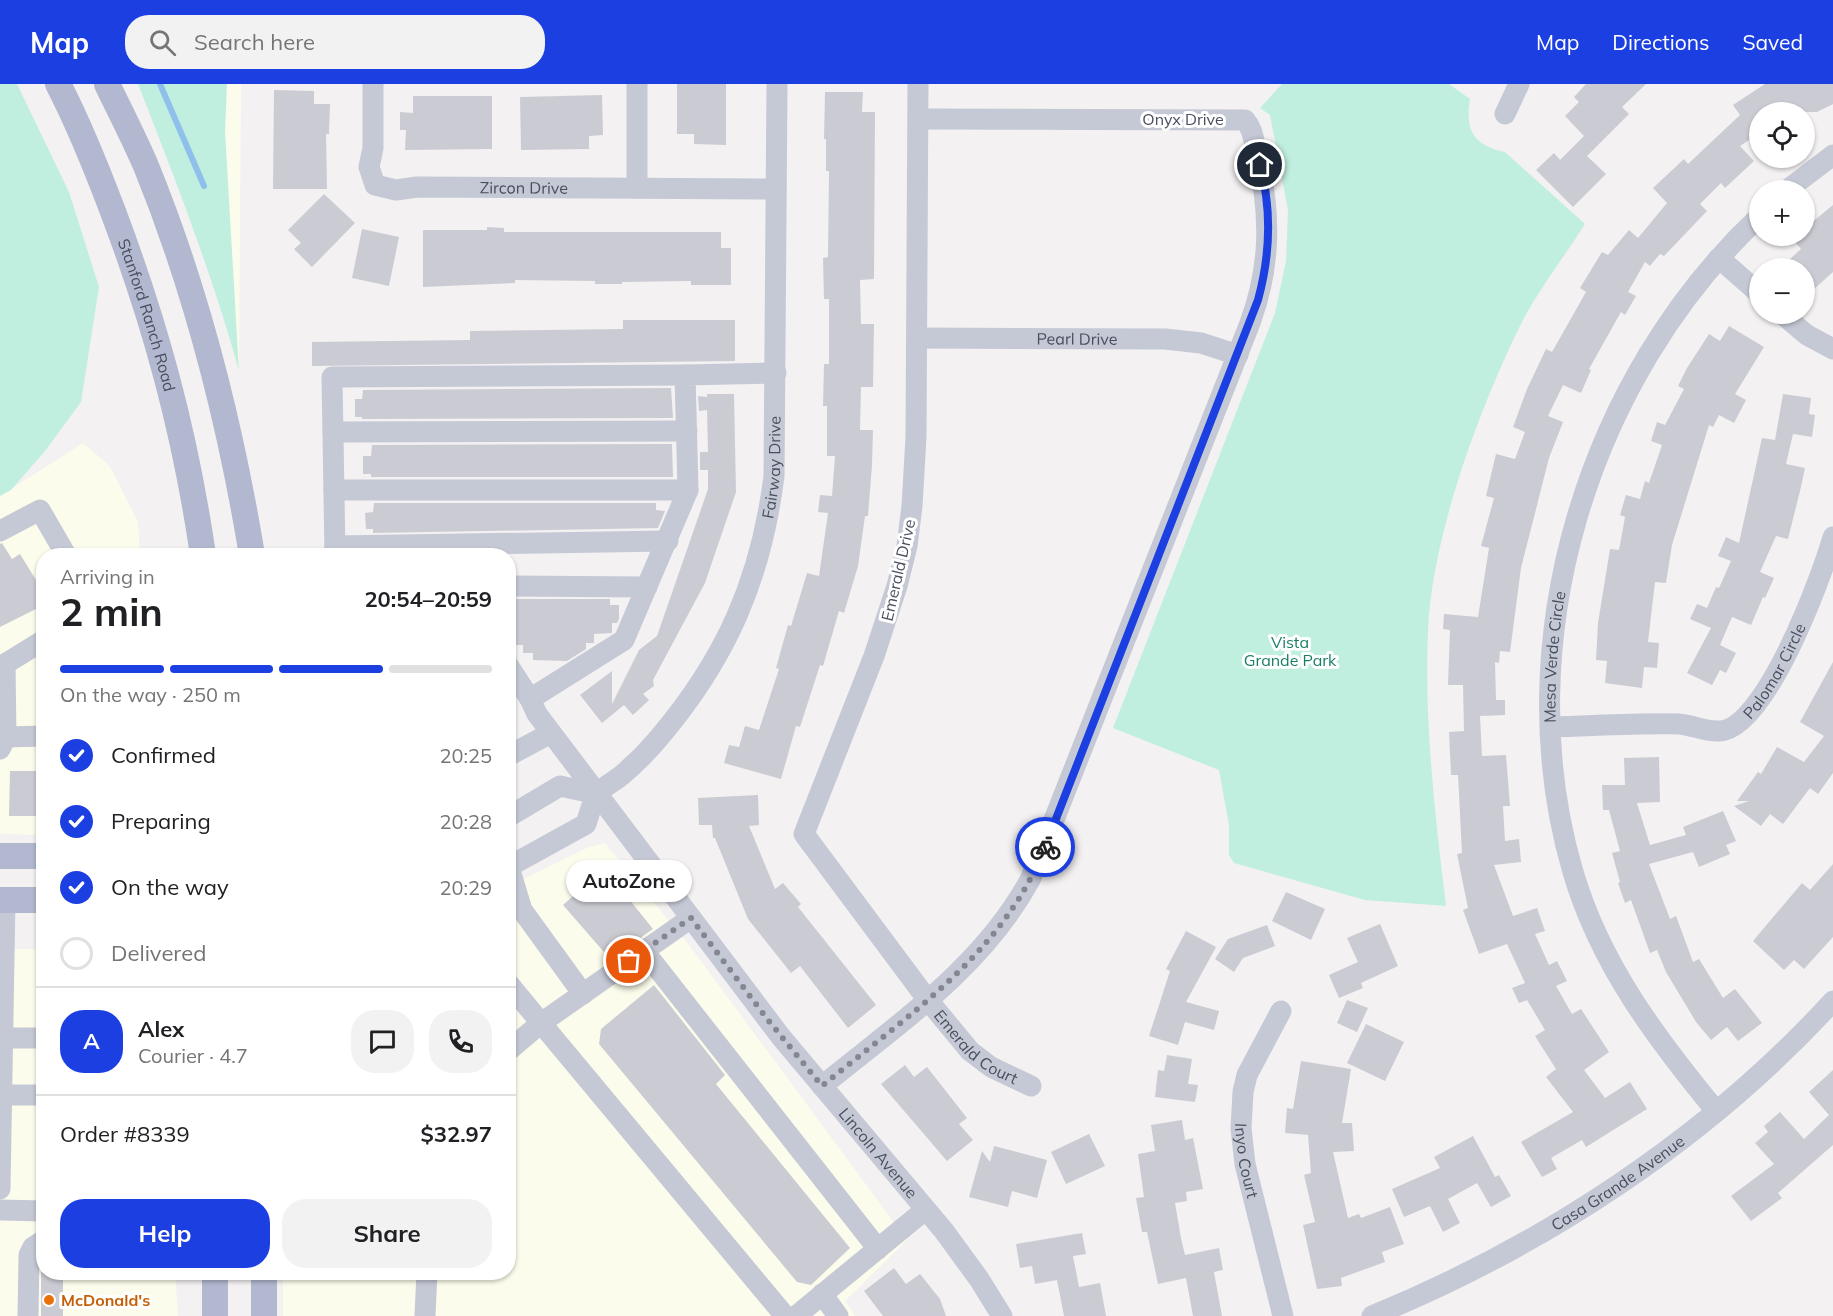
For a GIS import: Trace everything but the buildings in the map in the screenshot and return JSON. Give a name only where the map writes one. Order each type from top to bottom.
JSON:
[{"type":"main road","name":"Stanford Ranch Road","points":[[58,84],[113,212],[165,363],[192,482],[202,548]]},
{"type":"main road","points":[[107,84],[145,165],[179,252],[207,345],[238,471],[251,548]]},
{"type":"main road","points":[[0,856],[36,856]]},
{"type":"main road","points":[[2,900],[36,900]]},
{"type":"main road","points":[[215,1280],[215,1316]]},
{"type":"main road","points":[[264,1280],[264,1316]]},
{"type":"street","name":"Zircon Drive","points":[[373,84],[373,148],[369,167],[375,185],[396,190],[417,187],[776,189]]},
{"type":"street","points":[[637,84],[637,188]]},
{"type":"street","name":"Fairway Drive","points":[[597,794],[632,766],[678,716],[704,682],[741,609],[757,562],[770,507],[774,476],[777,84]]},
{"type":"street","name":"Emerald Drive","points":[[918,84],[915,471],[907,546],[897,586],[874,656],[804,834],[927,999]]},
{"type":"street","points":[[1505,114],[1519,84]]},
{"type":"street","name":"Onyx Drive","points":[[822,1086],[980,952],[1017,904],[1031,878],[1238,355],[1258,300],[1268,254],[1267,200],[1253,129],[1245,120],[918,119]]},
{"type":"street","points":[[1800,180],[1833,155]]},
{"type":"street","name":"Mesa Verde Circle","points":[[1716,1111],[1637,1010],[1611,964],[1589,916],[1574,874],[1563,832],[1554,777],[1551,683],[1562,580],[1586,489],[1617,411],[1640,368],[1681,305],[1719,258],[1749,227]]},
{"type":"street","points":[[1719,258],[1749,284]]},
{"type":"street","points":[[1794,324],[1807,335],[1833,349]]},
{"type":"street","name":"Pearl Drive","points":[[916,338],[1164,339],[1201,343],[1238,355]]},
{"type":"street","points":[[335,548],[332,377],[776,373]]},
{"type":"street","points":[[530,699],[624,640],[688,490],[685,375]]},
{"type":"street","points":[[333,432],[687,431]]},
{"type":"street","points":[[334,490],[688,490]]},
{"type":"street","points":[[0,531],[40,510],[62,548]]},
{"type":"street","name":"Palomar Circle","points":[[1551,728],[1680,724],[1720,732],[1737,725],[1757,704],[1787,652],[1813,600],[1833,537]]},
{"type":"street","points":[[409,548],[668,541]]},
{"type":"street","points":[[516,586],[647,587]]},
{"type":"street","points":[[36,645],[2,665],[3,743],[36,737]]},
{"type":"street","name":"Lincoln Avenue","points":[[516,677],[537,714],[774,1029],[925,1210],[979,1279],[1002,1316]]},
{"type":"street","points":[[516,752],[551,733]]},
{"type":"street","points":[[516,812],[560,786],[597,794],[586,824],[516,863]]},
{"type":"street","points":[[516,890],[522,910],[583,994]]},
{"type":"street","points":[[0,1189],[2,900]]},
{"type":"street","points":[[516,1044],[541,1023],[691,918]]},
{"type":"street","points":[[644,951],[878,1249]]},
{"type":"street","points":[[516,993],[786,1316]]},
{"type":"street","name":"Emerald Court","points":[[927,999],[970,1051],[991,1067],[1031,1086]]},
{"type":"street","name":"Casa Grande Avenue","points":[[1372,1316],[1466,1274],[1587,1204],[1716,1111],[1772,1063],[1833,1002]]},
{"type":"street","name":"Inyo Court","points":[[1281,1011],[1247,1075],[1243,1092],[1241,1128],[1245,1164],[1283,1316]]},
{"type":"street","points":[[2,1038],[36,1038]]},
{"type":"street","points":[[2,1095],[36,1095]]},
{"type":"street","points":[[0,1210],[36,1211]]},
{"type":"street","points":[[796,1316],[925,1210]]},
{"type":"street","points":[[28,1316],[29,1255],[36,1248]]},
{"type":"street","points":[[425,1316],[427,1280]]},
{"type":"street","points":[[822,1294],[838,1316]]},
{"type":"shaded area","points":[[138,84],[241,84],[239,371],[217,294],[193,224]]},
{"type":"shaded area","points":[[83,443],[109,465],[138,522],[140,548],[36,548],[36,835],[0,834],[0,496]]},
{"type":"shaded area","points":[[605,843],[689,945],[907,1240],[845,1301],[855,1316],[283,1316],[283,1280],[516,1280],[516,883],[589,847]]},
{"type":"shaded area","points":[[0,949],[36,949],[36,1280],[176,1280],[178,1316],[0,1316]]},
{"type":"green space","points":[[0,84],[17,84],[69,192],[99,287],[81,402],[45,451],[11,490],[0,496]]},
{"type":"green space","points":[[138,84],[227,84],[225,131],[239,371],[205,262]]},
{"type":"green space","name":"Vista Grande Park","points":[[1282,84],[1449,84],[1470,99],[1470,128],[1479,140],[1485,145],[1505,152],[1585,224],[1532,304],[1502,365],[1472,439],[1447,517],[1438,556],[1431,594],[1427,665],[1434,803],[1446,906],[1365,900],[1234,863],[1229,855],[1229,825],[1219,770],[1113,728],[1275,313],[1286,261],[1288,210],[1270,115],[1260,108]]},
{"type":"waterway","points":[[160,84],[204,186]]},
{"type":"way so far","points":[[629,961],[691,918],[768,1020],[822,1086],[955,976],[980,952],[1017,904],[1045,847]]},
{"type":"place","name":"AutoZone","points":[[629,961]]},
{"type":"place","name":"McDonald's","points":[[49,1300]]},
{"type":"route","points":[[1045,847],[1258,300],[1268,254],[1267,200],[1260,165]]}]
